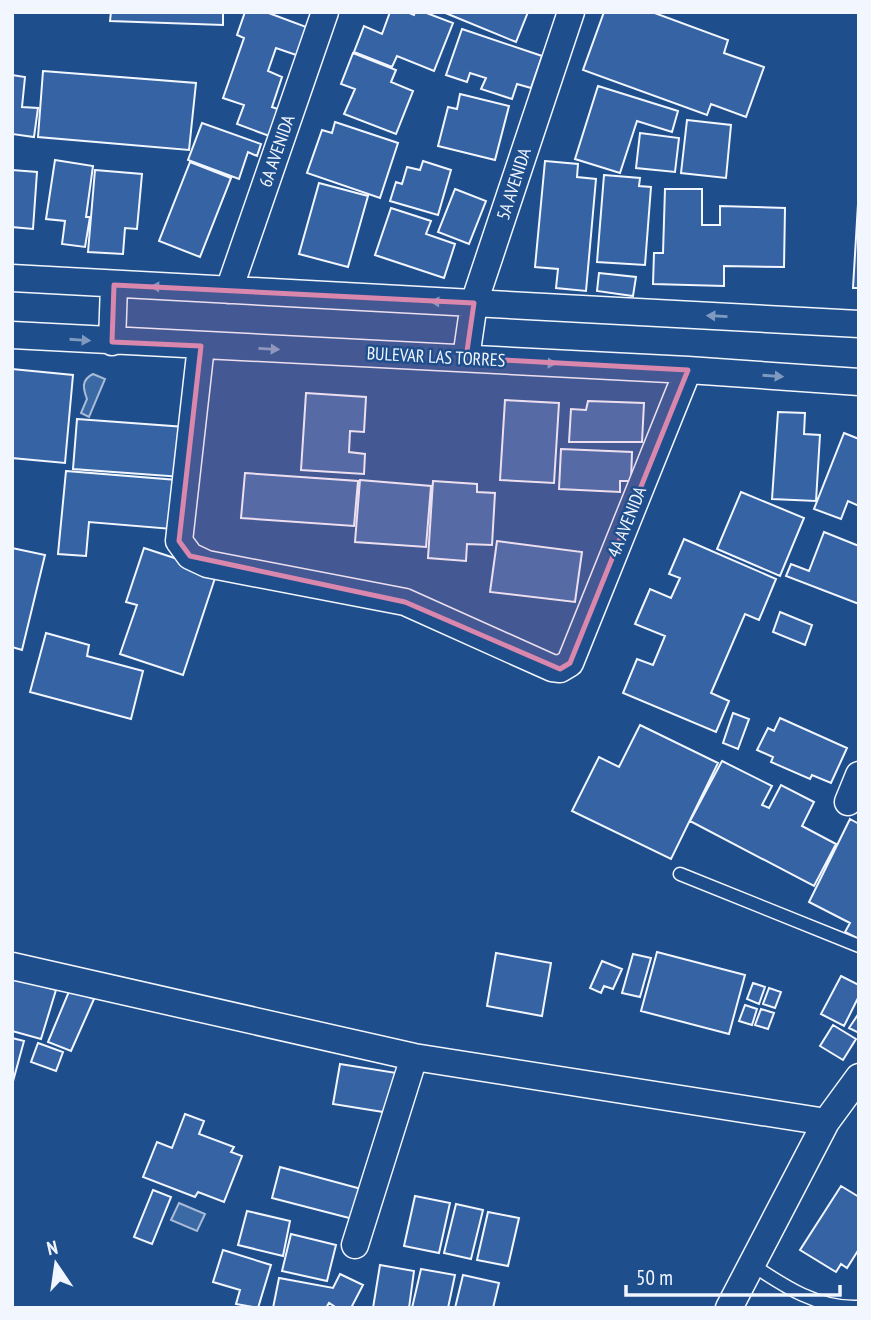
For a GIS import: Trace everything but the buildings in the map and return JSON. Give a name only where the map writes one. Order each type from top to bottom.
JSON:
[{"type":"street","name":"6A AVENIDA","points":[[229,290],[325,12]]},
{"type":"street","name":"5A AVENIDA","points":[[466,358],[474,303],[571,12]]},
{"type":"street","points":[[12,278],[859,324]]},
{"type":"street","points":[[112,342],[114,285]]},
{"type":"street","name":"BULEVAR LAS TORRES","points":[[12,335],[688,370],[859,382]]},
{"type":"street","name":"4A AVENIDA","points":[[201,346],[179,541],[190,556],[207,564],[405,601],[552,668],[560,669],[570,663],[688,370]]},
{"type":"street","points":[[848,802],[859,775]]},
{"type":"street","points":[[12,966],[414,1057],[826,1122]]},
{"type":"street","points":[[355,1245],[414,1057]]},
{"type":"street","points":[[729,1308],[826,1122],[859,1077]]},
{"type":"lane","points":[[680,874],[859,946]]},
{"type":"lane","points":[[751,1264],[784,1286],[819,1302],[841,1308],[859,1307]]},
{"type":"highlighted area","points":[[114,285],[474,303],[466,358],[688,370],[570,663],[560,669],[405,602],[190,556],[179,541],[201,346],[112,342]]},
{"type":"water","points":[[93,374],[105,379],[89,417],[81,413],[87,399],[85,382]]},
{"type":"water","points":[[179,1203],[205,1214],[197,1231],[171,1220]]}]
